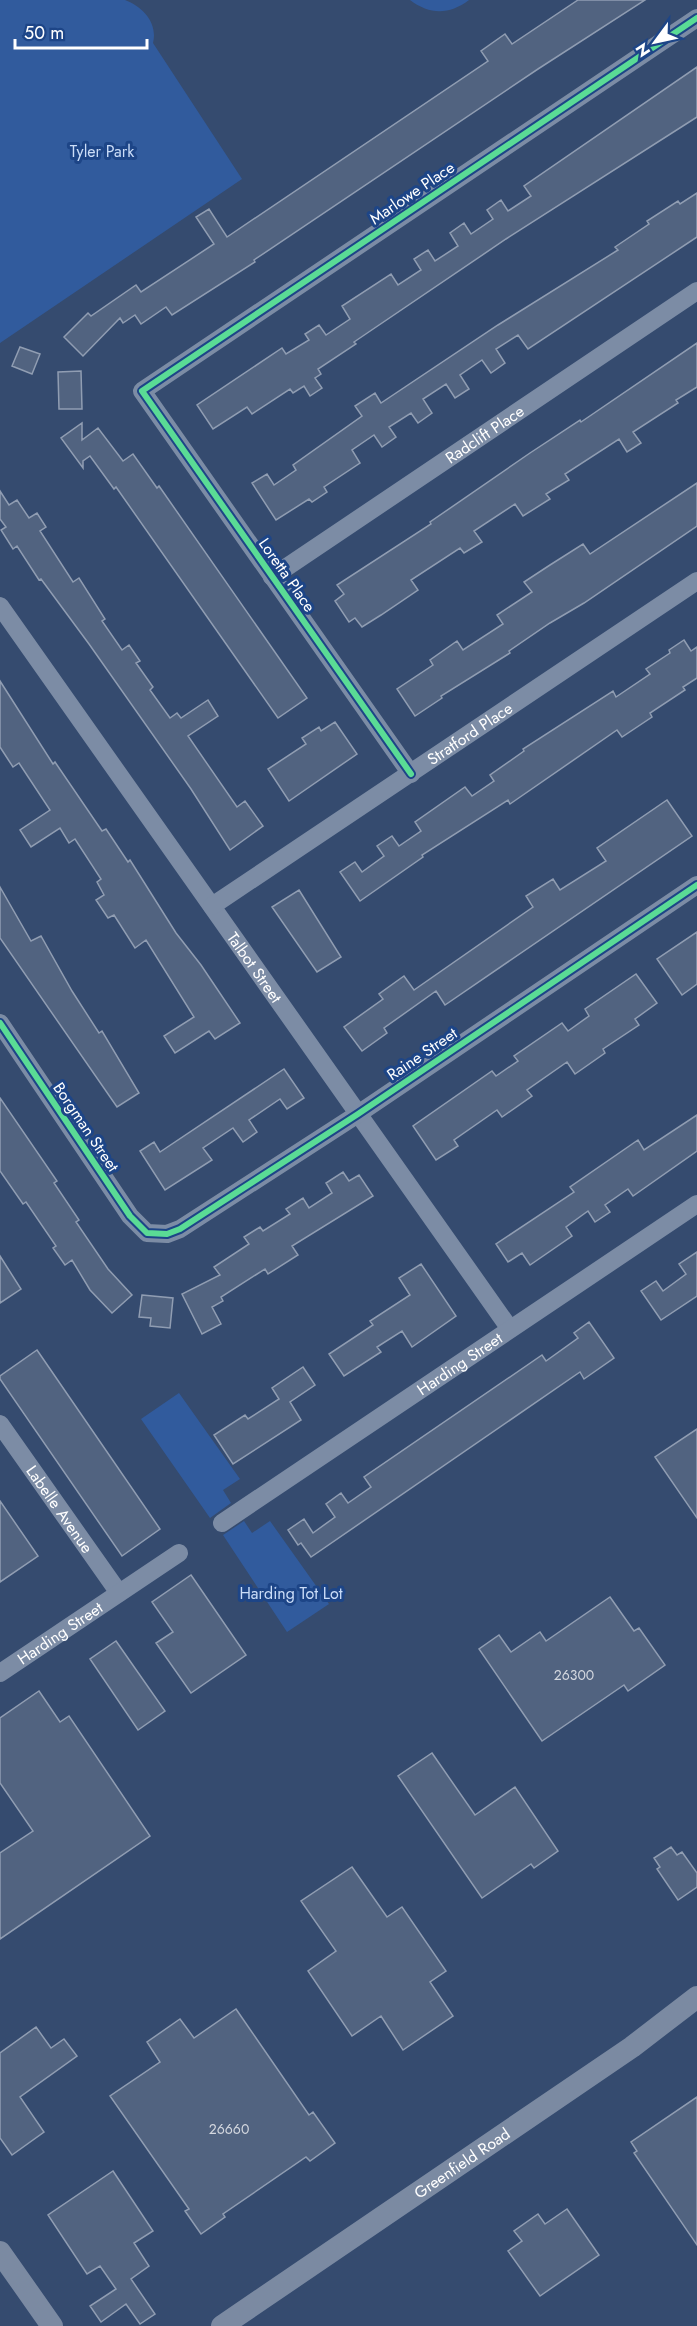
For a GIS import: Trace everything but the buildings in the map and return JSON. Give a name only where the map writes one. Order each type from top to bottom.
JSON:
[{"type":"main road","name":"Greenfield Road","points":[[222,2326],[632,2047],[697,1997]]},
{"type":"main road","points":[[0,2252],[52,2326]]},
{"type":"street","name":"Marlowe Place","points":[[142,391],[697,18]]},
{"type":"street","name":"Radclift Place","points":[[272,577],[697,291]]},
{"type":"street","name":"Loretta Place","points":[[142,391],[411,774]]},
{"type":"street","name":"Stratford Place","points":[[212,906],[697,581]]},
{"type":"street","name":"Talbot Street","points":[[0,606],[510,1329]]},
{"type":"street","name":"Raine Street","points":[[158,1234],[167,1234],[180,1229],[358,1114],[697,885]]},
{"type":"street","name":"Borgman Street","points":[[0,1023],[130,1216],[147,1233],[158,1234]]},
{"type":"street","name":"Harding Street","points":[[222,1523],[697,1204]]},
{"type":"street","name":"Labelle Avenue","points":[[0,1424],[119,1593]]},
{"type":"street","name":"Harding Street","points":[[0,1673],[179,1553]]},
{"type":"green space","name":"Tyler Park","points":[[0,0],[125,0],[138,7],[151,22],[153,43],[242,179],[0,343]]},
{"type":"green space","points":[[410,0],[469,0],[447,11],[432,11]]},
{"type":"green space","points":[[179,1393],[240,1479],[223,1490],[231,1503],[210,1518],[141,1419]]},
{"type":"green space","name":"Harding Tot Lot","points":[[244,1521],[252,1533],[270,1521],[329,1604],[287,1632],[223,1535]]},
{"type":"cycle path","points":[[411,774],[142,391],[697,18]]},
{"type":"cycle path","points":[[0,1023],[130,1216],[147,1233],[167,1234],[180,1229],[358,1114],[697,885]]}]
